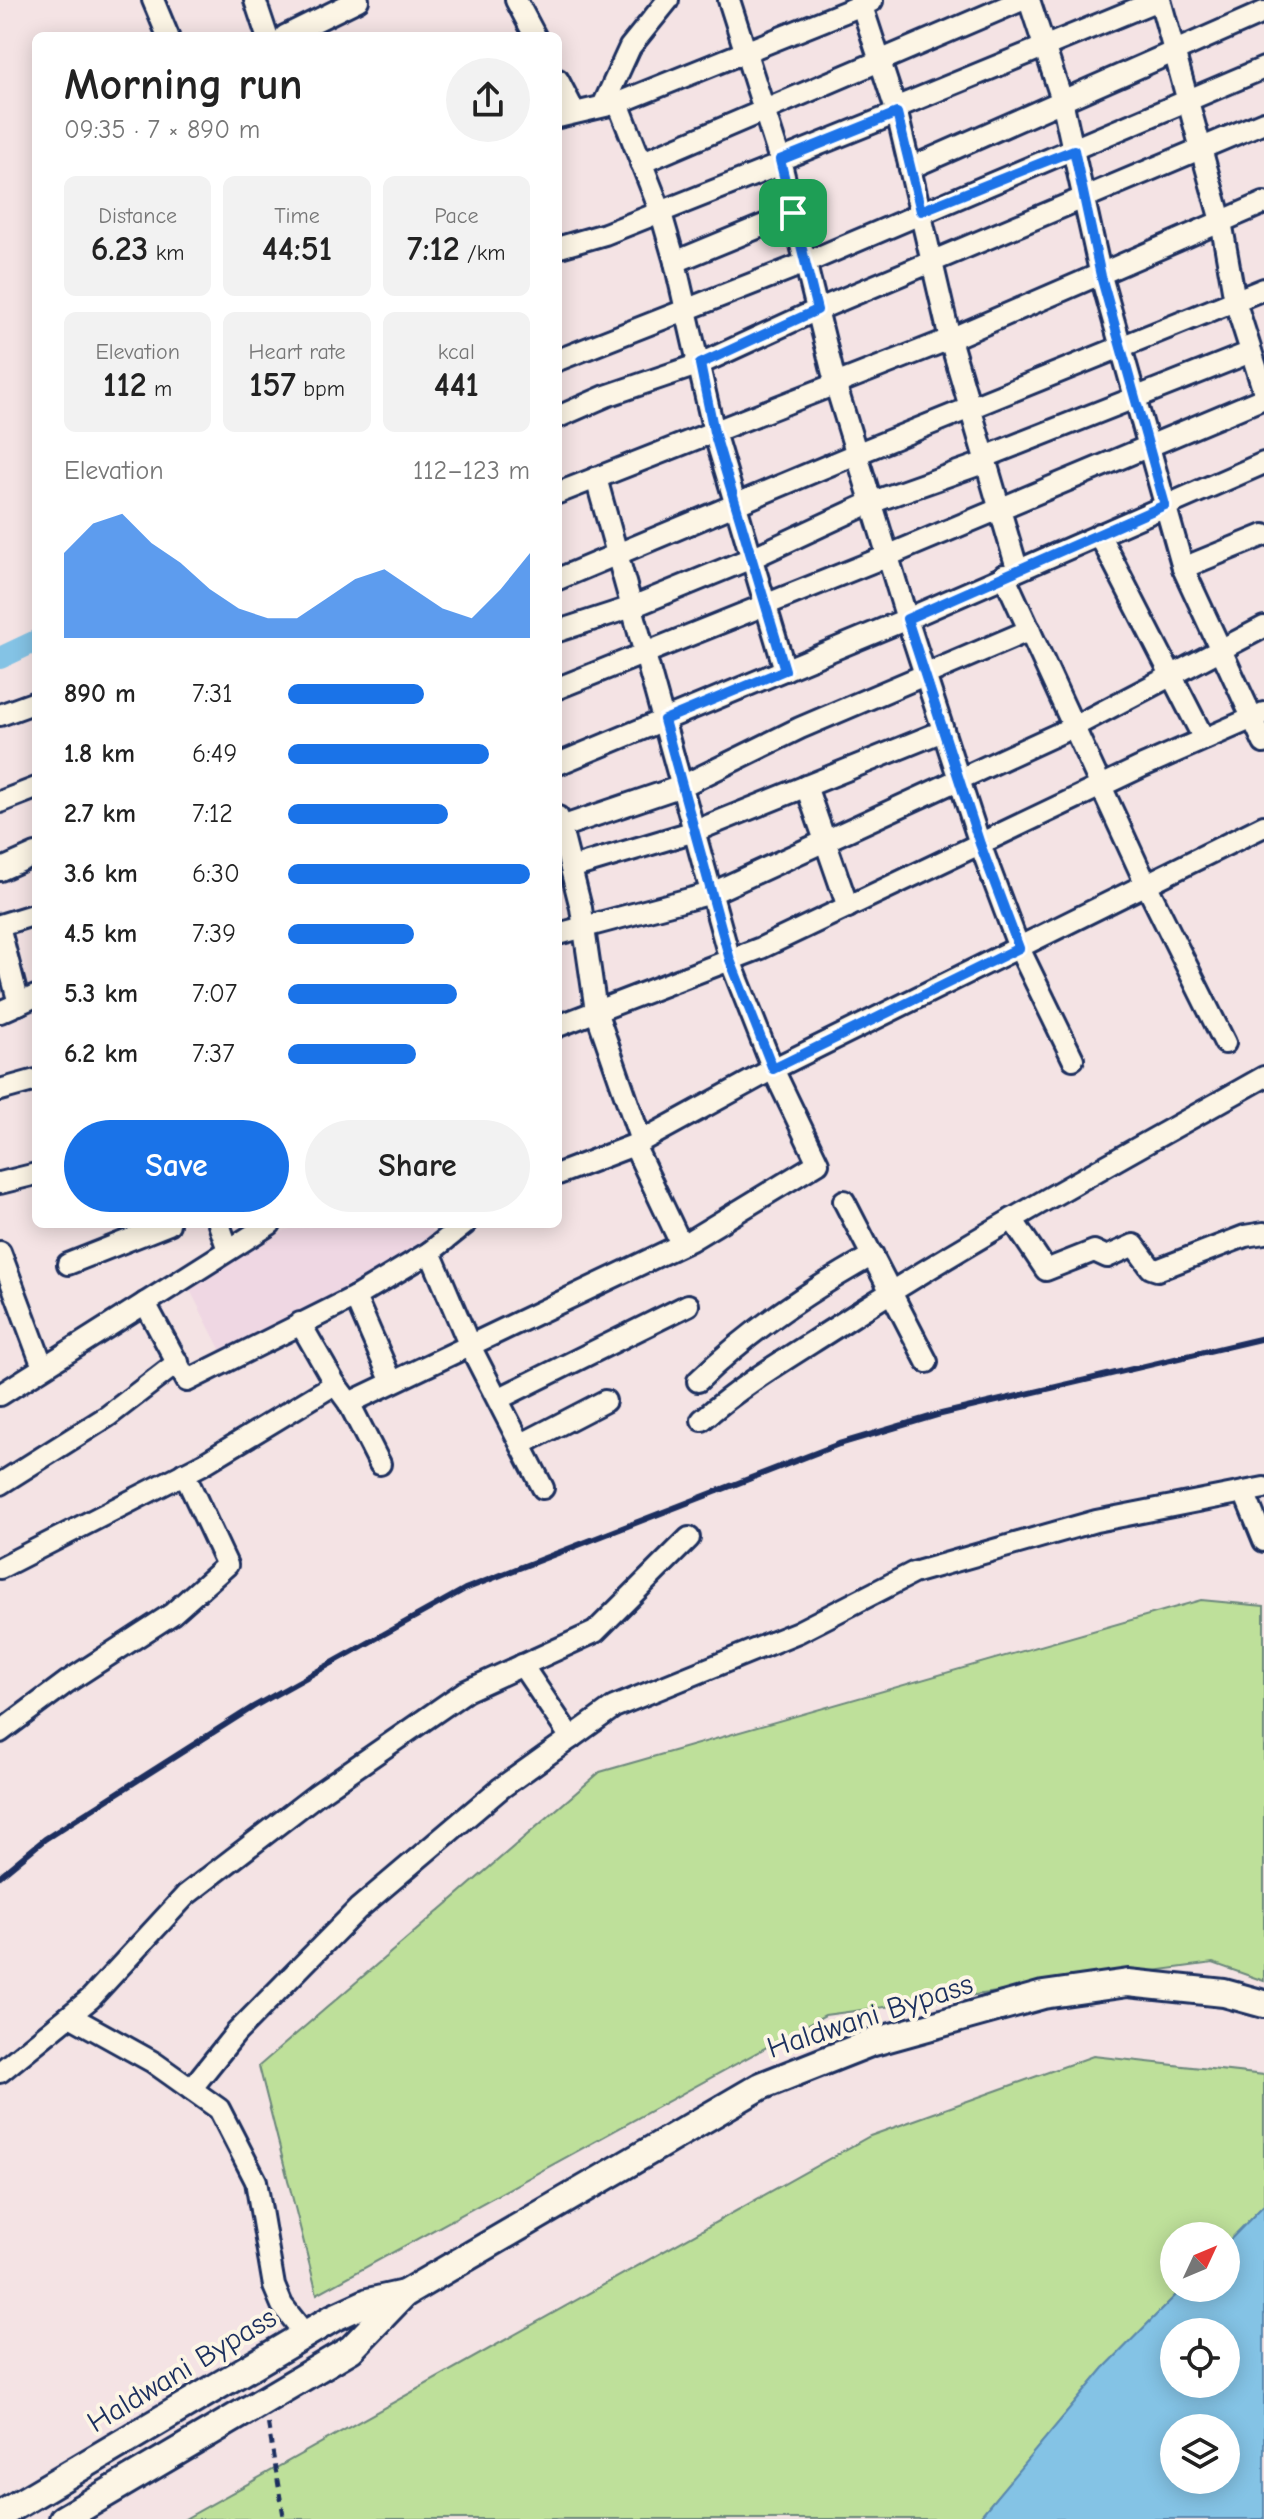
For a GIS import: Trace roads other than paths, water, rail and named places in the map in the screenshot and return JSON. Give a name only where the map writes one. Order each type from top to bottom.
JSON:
[{"type":"main road","name":"Haldwani Bypass","points":[[63,2519],[351,2349],[404,2294],[761,2086],[870,2043],[1043,1995],[1128,1983],[1224,1993],[1264,2004]]},
{"type":"main road","name":"Haldwani Bypass","points":[[0,2515],[305,2334],[368,2302],[404,2294]]},
{"type":"street","points":[[153,0],[166,32]]},
{"type":"street","points":[[255,0],[266,32]]},
{"type":"street","points":[[293,32],[358,0]]},
{"type":"street","points":[[516,0],[533,32]]},
{"type":"street","points":[[668,0],[630,47],[610,105],[641,163],[660,210],[688,306],[714,432],[754,557],[785,670]]},
{"type":"street","points":[[729,0],[748,50],[781,162],[836,386],[870,503],[943,731],[980,844],[1019,948],[1073,1059]]},
{"type":"street","points":[[641,163],[1022,0]]},
{"type":"street","points":[[1029,0],[1062,100],[1087,199],[1101,276],[1183,568],[1258,716],[1264,743]]},
{"type":"street","points":[[562,246],[605,234],[781,162],[1159,0],[1221,221],[1235,301],[1255,347],[1264,395],[887,556],[562,686]]},
{"type":"street","points":[[566,114],[610,105],[865,2],[896,111],[950,339],[999,507],[1010,572],[1030,630],[1146,884],[1225,1043]]},
{"type":"street","points":[[910,168],[1264,12]]},
{"type":"street","points":[[562,358],[688,306],[805,263],[921,211],[1074,150],[1264,68]]},
{"type":"street","points":[[562,415],[606,396],[700,364],[817,310],[1264,122]]},
{"type":"street","points":[[562,491],[836,386],[1101,276],[1264,203]]},
{"type":"street","points":[[675,262],[793,213]]},
{"type":"street","points":[[562,577],[856,454],[1264,289]]},
{"type":"street","points":[[562,630],[632,607],[754,557],[870,503],[986,460],[1255,347]]},
{"type":"street","points":[[562,762],[907,619],[1264,463]]},
{"type":"street","points":[[349,1403],[391,1380],[681,1244],[818,1163],[773,1069],[730,960],[596,478]]},
{"type":"street","points":[[1099,534],[1204,739]]},
{"type":"street","points":[[1183,568],[1264,535]]},
{"type":"street","points":[[562,933],[712,893],[1075,726],[1264,627]]},
{"type":"street","points":[[562,823],[682,786],[800,728],[1030,630]]},
{"type":"street","points":[[0,715],[32,703]]},
{"type":"street","points":[[562,1024],[730,960],[1258,716]]},
{"type":"street","points":[[567,875],[695,831],[943,731]]},
{"type":"street","points":[[806,786],[823,843],[848,907]]},
{"type":"street","points":[[0,802],[32,790]]},
{"type":"street","points":[[562,1172],[637,1143],[773,1069],[1264,826]]},
{"type":"street","points":[[562,843],[567,875],[583,925],[596,1011],[637,1143],[681,1244]]},
{"type":"street","points":[[0,870],[32,856]]},
{"type":"street","points":[[18,1004],[0,928],[32,916]]},
{"type":"street","points":[[702,1420],[728,1397],[893,1291],[1110,1160],[1264,1077]]},
{"type":"street","points":[[0,1090],[32,1081]]},
{"type":"street","points":[[0,1183],[32,1175]]},
{"type":"street","points":[[844,1201],[927,1362]]},
{"type":"street","points":[[1012,1219],[1046,1270],[1094,1251],[1107,1257],[1134,1245],[1151,1268],[1157,1270],[1245,1236],[1264,1233]]},
{"type":"street","points":[[68,1264],[159,1228]]},
{"type":"street","points":[[220,1228],[228,1250]]},
{"type":"street","points":[[0,1395],[264,1228]]},
{"type":"street","points":[[145,1303],[187,1381],[355,1297],[430,1252],[445,1231]]},
{"type":"street","points":[[0,1252],[8,1298],[43,1367]]},
{"type":"street","points":[[430,1252],[469,1344],[543,1488]]},
{"type":"street","points":[[698,1381],[736,1344],[824,1282],[873,1255]]},
{"type":"street","points":[[355,1297],[391,1380]]},
{"type":"street","points":[[498,1399],[688,1305]]},
{"type":"street","points":[[300,1323],[349,1403],[380,1464]]},
{"type":"street","points":[[0,1484],[108,1416],[178,1362]]},
{"type":"street","points":[[0,1568],[184,1473],[335,1384]]},
{"type":"street","points":[[522,1444],[605,1401]]},
{"type":"street","points":[[0,1732],[67,1682],[172,1614],[227,1565],[184,1473]]},
{"type":"street","points":[[191,2089],[236,2033],[358,1909],[501,1788],[614,1707],[798,1632],[913,1573],[1096,1521],[1254,1490],[1264,1541]]},
{"type":"street","points":[[0,2072],[90,1999],[198,1886],[316,1795],[466,1691],[595,1632],[689,1538]]},
{"type":"street","points":[[522,1665],[571,1738]]},
{"type":"street","points":[[70,2016],[153,2062],[219,2109],[256,2181],[274,2286],[282,2305],[305,2334]]},
{"type":"water","points":[[1264,2205],[1264,2519],[978,2519],[1104,2368],[1169,2302],[1240,2302],[1240,2230]]},
{"type":"waterway","points":[[0,658],[32,643]]},
{"type":"railway","points":[[0,1876],[45,1839],[253,1707],[465,1589],[839,1444],[937,1415],[1264,1338]]}]
